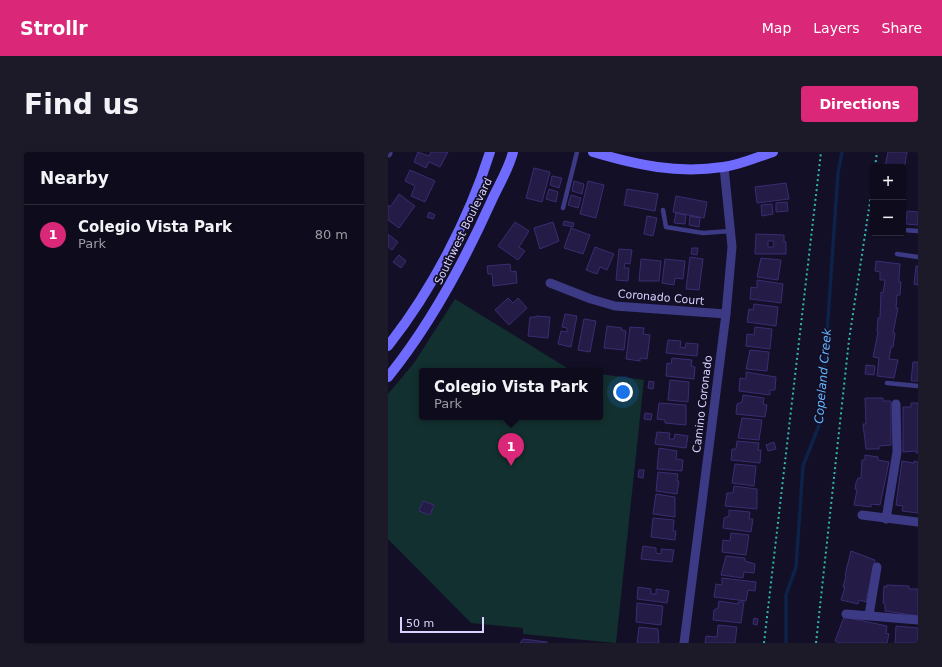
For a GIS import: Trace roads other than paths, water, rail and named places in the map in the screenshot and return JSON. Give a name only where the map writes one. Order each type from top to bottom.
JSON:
[{"type":"street","name":"Southwest Boulevard","points":[[388,346],[427,288],[460,226],[482,175],[490,152]]},
{"type":"street","name":"Southwest Boulevard","points":[[388,376],[420,334],[454,279],[474,240],[513,152]]},
{"type":"street","points":[[593,152],[634,164],[679,170],[724,167],[773,152]]},
{"type":"street","name":"Camino Coronado","points":[[684,643],[726,314],[732,247],[724,167]]},
{"type":"street","name":"Coronado Court","points":[[550,283],[591,299],[615,306],[726,314]]},
{"type":"street","points":[[886,519],[898,452],[896,404]]},
{"type":"street","points":[[862,515],[918,522]]},
{"type":"street","points":[[869,615],[877,567]]},
{"type":"street","points":[[846,614],[918,620]]},
{"type":"lane","points":[[563,208],[578,152]]},
{"type":"lane","points":[[663,210],[666,227],[703,233],[731,231]]},
{"type":"lane","points":[[906,230],[918,231]]},
{"type":"lane","points":[[897,254],[918,257]]},
{"type":"lane","points":[[887,383],[918,386]]},
{"type":"waterway","name":"Copeland Creek","points":[[786,643],[786,595],[796,567],[803,466],[821,420],[838,173],[842,152]]},
{"type":"place","name":"Colegio Vista Park","points":[[511,466]]}]
